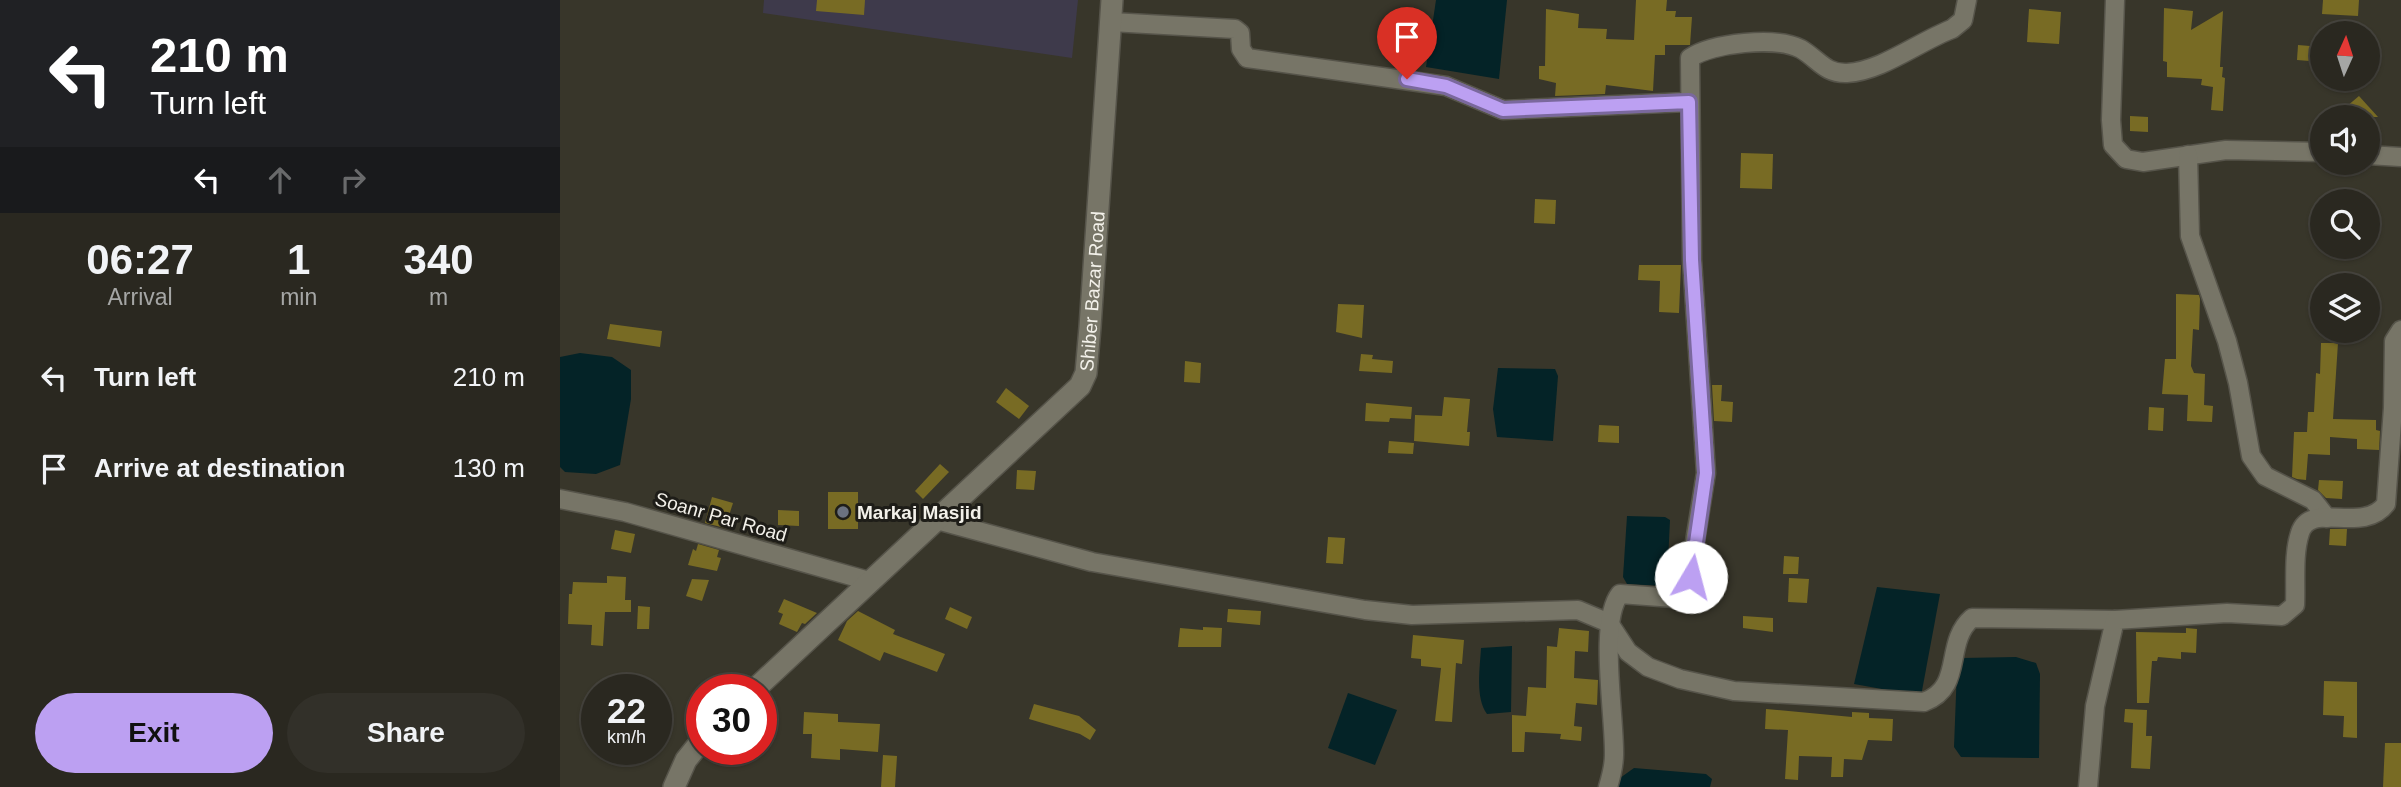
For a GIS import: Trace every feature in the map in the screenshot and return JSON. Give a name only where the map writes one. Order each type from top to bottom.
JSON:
[{"type":"street","name":"Shiber Bazar Road","points":[[771,674],[1080,386],[1086,373],[1112,0]]},
{"type":"street","points":[[1608,787],[1615,757],[1609,623],[1620,594],[1674,598],[1688,585],[1706,473],[1692,260],[1690,58],[1716,46],[1774,44],[1799,48],[1828,71],[1860,71],[1952,29],[1963,20],[1967,0]]},
{"type":"street","points":[[2115,0],[2113,145],[2126,159],[2143,162],[2225,150],[2310,152]]},
{"type":"street","points":[[1111,22],[1235,29],[1240,33],[1241,49],[1247,58],[1446,86],[1503,110],[1689,102]]},
{"type":"street","points":[[2188,155],[2190,236],[2230,352],[2251,456],[2264,476],[2313,500],[2327,518]]},
{"type":"street","points":[[2380,156],[2401,157]]},
{"type":"street","points":[[937,520],[1092,562],[1365,610],[1412,615],[1578,610],[1609,623],[1628,652],[1648,667],[1681,679],[1734,691],[1800,692],[1924,702],[1936,698],[1947,687],[1958,637],[1963,626],[1972,618],[2115,620],[2227,613],[2282,616],[2289,613],[2295,605],[2299,535],[2304,523],[2312,518],[2365,519],[2378,515],[2386,505],[2393,408],[2394,341],[2401,330]]},
{"type":"street","name":"Soanr Par Road","points":[[560,499],[625,512],[869,581]]},
{"type":"street","points":[[2088,787],[2095,706],[2115,620]]},
{"type":"street","points":[[674,787],[686,760]]},
{"type":"shaded area","points":[[764,0],[1078,0],[1072,58],[763,13]]},
{"type":"water","points":[[1436,0],[1507,0],[1499,79],[1426,67]]},
{"type":"water","points":[[580,353],[612,357],[631,370],[631,399],[620,465],[596,474],[565,472],[560,467],[560,357]]},
{"type":"water","points":[[1498,368],[1555,369],[1558,376],[1553,441],[1497,437],[1493,409]]},
{"type":"water","points":[[1627,516],[1665,517],[1670,520],[1667,582],[1664,586],[1627,584],[1623,577]]},
{"type":"water","points":[[1877,587],[1940,594],[1921,696],[1854,684]]},
{"type":"water","points":[[1512,646],[1511,712],[1487,714],[1480,691],[1481,648]]},
{"type":"water","points":[[2016,657],[2036,663],[2040,674],[2039,758],[1961,757],[1954,747],[1957,669],[1962,658]]},
{"type":"water","points":[[1348,693],[1397,710],[1375,765],[1328,748]]},
{"type":"water","points":[[1634,768],[1706,774],[1712,779],[1710,787],[1618,787],[1620,778]]},
{"type":"building","points":[[817,0],[865,0],[864,15],[816,11]]},
{"type":"building","points":[[1636,0],[1667,0],[1666,11],[1676,11],[1675,17],[1692,17],[1690,45],[1665,45],[1665,55],[1655,55],[1653,91],[1606,85],[1605,94],[1555,96],[1556,83],[1539,79],[1539,66],[1545,66],[1546,9],[1579,14],[1578,28],[1607,29],[1606,39],[1634,40]]},
{"type":"building","points":[[2323,0],[2359,0],[2358,16],[2322,14]]},
{"type":"building","points":[[2164,8],[2193,11],[2191,30],[2223,11],[2220,67],[2223,67],[2222,77],[2225,78],[2223,111],[2211,110],[2213,87],[2201,85],[2202,79],[2167,77],[2167,62],[2163,61]]},
{"type":"building","points":[[2029,9],[2061,12],[2059,44],[2027,42]]},
{"type":"building","points":[[2298,45],[2310,46],[2310,61],[2297,60]]},
{"type":"building","points":[[2359,96],[2367,105],[2348,105]]},
{"type":"building","points":[[2130,116],[2148,117],[2148,132],[2130,131]]},
{"type":"building","points":[[1741,153],[1773,154],[1772,189],[1740,188]]},
{"type":"building","points":[[1535,199],[1556,200],[1555,224],[1534,223]]},
{"type":"building","points":[[1639,265],[1681,265],[1679,313],[1659,312],[1660,281],[1638,280]]},
{"type":"building","points":[[2176,294],[2199,295],[2199,330],[2193,329],[2191,366],[2194,373],[2205,374],[2204,405],[2213,406],[2212,422],[2187,421],[2188,395],[2162,394],[2165,359],[2176,359]]},
{"type":"building","points":[[1338,304],[1364,305],[1362,338],[1336,332]]},
{"type":"building","points":[[610,324],[662,331],[660,347],[607,339]]},
{"type":"building","points":[[2321,343],[2338,343],[2333,419],[2376,420],[2376,430],[2380,431],[2379,450],[2357,449],[2357,439],[2330,437],[2330,455],[2308,454],[2306,480],[2297,479],[2292,477],[2294,432],[2307,432],[2308,412],[2314,412],[2316,373],[2320,374]]},
{"type":"building","points":[[1361,354],[1373,355],[1372,359],[1393,361],[1392,373],[1359,371]]},
{"type":"building","points":[[1185,361],[1201,363],[1200,383],[1184,382]]},
{"type":"building","points":[[1712,385],[1722,385],[1721,401],[1733,402],[1732,422],[1714,421]]},
{"type":"building","points":[[1006,388],[1029,406],[1019,419],[996,402]]},
{"type":"building","points":[[1444,397],[1470,399],[1467,432],[1470,432],[1469,446],[1414,441],[1415,415],[1442,416]]},
{"type":"building","points":[[1366,403],[1412,407],[1411,419],[1365,421]]},
{"type":"building","points":[[2149,407],[2164,408],[2163,431],[2148,430]]},
{"type":"building","points":[[1599,425],[1619,426],[1619,443],[1598,442]]},
{"type":"building","points":[[1389,441],[1414,443],[1413,454],[1388,453]]},
{"type":"building","points":[[940,464],[949,472],[923,499],[915,491]]},
{"type":"building","points":[[1017,470],[1036,471],[1034,490],[1016,489]]},
{"type":"building","points":[[2319,480],[2343,481],[2342,499],[2326,498],[2318,490]]},
{"type":"building","points":[[828,492],[858,492],[858,529],[828,529]]},
{"type":"building","points":[[712,497],[733,503],[725,528],[705,523]]},
{"type":"building","points":[[778,510],[799,511],[799,526],[778,525]]},
{"type":"building","points":[[2330,529],[2347,529],[2346,546],[2329,545]]},
{"type":"building","points":[[615,530],[635,534],[631,553],[611,549]]},
{"type":"building","points":[[1328,537],[1345,538],[1343,564],[1326,563]]},
{"type":"building","points":[[698,544],[719,550],[717,557],[721,558],[717,571],[688,565],[693,549],[696,551]]},
{"type":"building","points":[[1784,556],[1799,557],[1798,574],[1783,574]]},
{"type":"building","points":[[607,576],[626,577],[625,600],[631,600],[631,612],[605,612],[603,646],[591,645],[592,625],[568,624],[569,594],[572,594],[573,582],[607,583]]},
{"type":"building","points":[[1789,578],[1809,579],[1807,603],[1788,602]]},
{"type":"building","points":[[692,579],[709,580],[702,601],[686,596]]},
{"type":"building","points":[[784,599],[817,613],[805,624],[802,623],[797,632],[779,624],[783,614],[778,612]]},
{"type":"building","points":[[638,606],[650,607],[649,629],[637,629]]},
{"type":"building","points":[[950,607],[972,617],[967,629],[945,619]]},
{"type":"building","points":[[1228,609],[1261,611],[1260,625],[1227,622]]},
{"type":"building","points":[[858,611],[895,630],[893,634],[945,654],[937,672],[884,652],[880,661],[838,640],[847,621]]},
{"type":"building","points":[[1743,616],[1773,618],[1773,632],[1743,628]]},
{"type":"building","points":[[1203,627],[1222,628],[1221,647],[1178,647],[1180,628],[1203,630]]},
{"type":"building","points":[[1559,628],[1589,631],[1588,652],[1575,651],[1574,678],[1598,680],[1597,705],[1576,703],[1574,726],[1582,727],[1581,741],[1560,739],[1561,734],[1525,732],[1524,752],[1512,752],[1512,715],[1526,716],[1528,687],[1546,688],[1547,646],[1557,647]]},
{"type":"building","points":[[2186,628],[2197,629],[2196,653],[2181,652],[2181,659],[2158,657],[2157,661],[2152,661],[2149,703],[2137,703],[2136,632],[2186,633]]},
{"type":"building","points":[[1413,635],[1464,640],[1462,664],[1456,663],[1452,722],[1435,721],[1441,668],[1421,666],[1421,659],[1411,658]]},
{"type":"building","points":[[2324,681],[2357,682],[2357,738],[2343,737],[2344,716],[2323,715]]},
{"type":"building","points":[[1034,704],[1079,716],[1096,730],[1090,740],[1080,734],[1029,719]]},
{"type":"building","points":[[1766,709],[1852,717],[1852,712],[1869,713],[1869,718],[1893,719],[1892,741],[1868,740],[1862,760],[1844,759],[1843,777],[1831,777],[1832,757],[1799,756],[1798,780],[1785,779],[1788,730],[1765,729]]},
{"type":"building","points":[[2125,709],[2147,710],[2146,736],[2152,736],[2150,769],[2131,768],[2133,723],[2124,722]]},
{"type":"building","points":[[804,712],[838,714],[838,722],[880,724],[878,752],[840,749],[840,760],[811,758],[812,734],[803,734]]},
{"type":"building","points":[[2385,743],[2401,743],[2401,787],[2383,787]]},
{"type":"building","points":[[883,755],[897,756],[895,787],[881,787]]},
{"type":"place","name":"Markaj Masjid","points":[[843,512]]},
{"type":"route","points":[[1407,79],[1446,86],[1503,110],[1689,102],[1692,260],[1706,473],[1691,577]]}]
